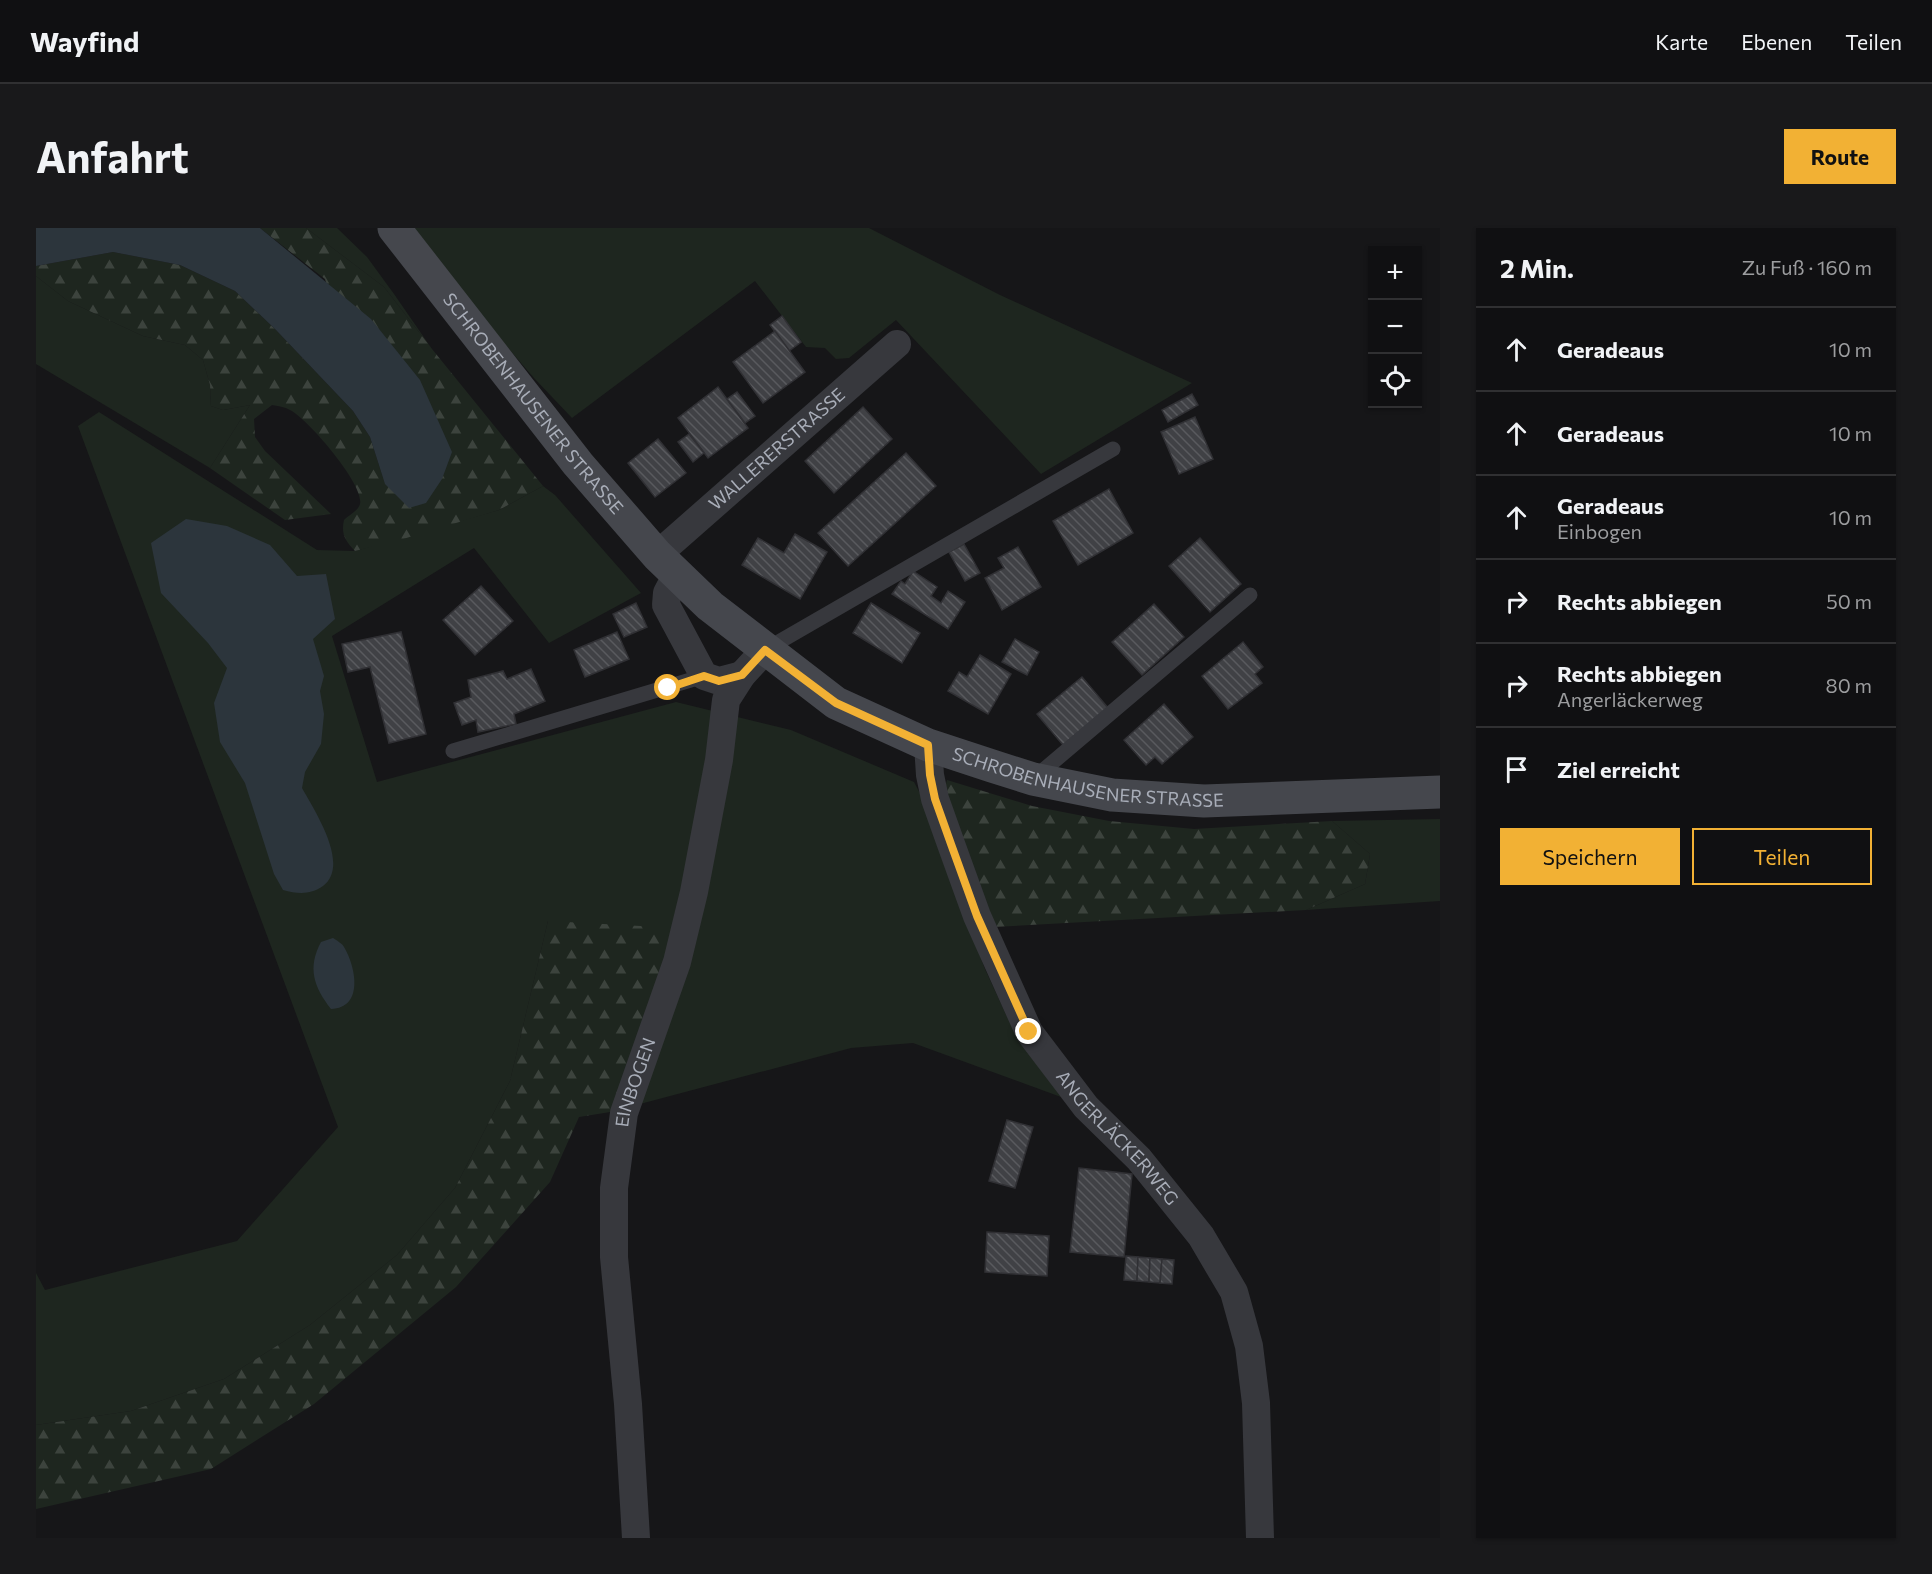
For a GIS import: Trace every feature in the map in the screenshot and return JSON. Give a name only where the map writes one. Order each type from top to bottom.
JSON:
[{"type":"street","name":"SCHROBENHAUSENER STRASSE","points":[[394,228],[578,464],[667,565],[710,606],[836,703],[928,745],[1033,779],[1112,795],[1204,801],[1440,792]]},
{"type":"street","name":"WALLERERSTRASSE","points":[[667,565],[897,344]]},
{"type":"street","points":[[667,565],[666,605],[704,676],[719,681],[742,675]]},
{"type":"street","name":"EINBOGEN","points":[[636,1538],[628,1404],[614,1257],[614,1188],[624,1113],[676,962],[694,892],[719,760],[726,700],[742,675],[765,650]]},
{"type":"street","name":"ANGERLÄCKERWEG","points":[[928,745],[930,775],[935,799],[977,916],[1029,1032],[1086,1107],[1139,1159],[1201,1236],[1234,1292],[1249,1346],[1256,1403],[1260,1538]]},
{"type":"lane","points":[[765,650],[1113,450]]},
{"type":"lane","points":[[1033,779],[1250,595]]},
{"type":"lane","points":[[453,751],[704,676]]},
{"type":"green space","points":[[260,228],[306,228],[384,287],[543,486],[499,510],[355,551],[345,537],[343,525],[344,520],[359,506],[359,495],[345,468],[309,425],[290,410],[272,405],[254,419],[255,437],[265,451],[331,514],[285,520],[210,468],[250,405],[223,410],[211,406],[210,385],[203,360],[185,345],[143,336],[68,301],[36,276],[36,266],[113,252],[180,265],[235,291],[276,330],[353,411],[370,437],[385,484],[325,279]]},
{"type":"green space","points":[[306,228],[337,228],[367,257],[432,349],[384,287]]},
{"type":"green space","points":[[413,228],[869,228],[1000,295],[1192,383],[1041,474],[896,320],[849,358],[836,359],[825,348],[806,347],[755,281],[572,418],[475,310]]},
{"type":"green space","points":[[36,276],[68,301],[143,336],[185,345],[203,360],[210,385],[211,406],[223,410],[250,405],[210,468],[36,364]]},
{"type":"green space","points":[[99,412],[317,550],[355,551],[499,510],[543,486],[555,495],[641,593],[549,643],[474,548],[332,636],[377,782],[676,702],[791,730],[914,782],[923,799],[938,848],[985,969],[1016,1036],[1061,1097],[913,1043],[851,1048],[610,1112],[548,921],[510,1081],[455,1188],[397,1255],[310,1325],[224,1379],[131,1411],[36,1425],[36,1273],[45,1290],[237,1241],[338,1127],[78,426]]},
{"type":"green space","points":[[947,780],[1032,806],[1109,821],[1194,829],[1332,821],[1370,854],[1365,884],[1306,910],[993,927],[943,796]]},
{"type":"green space","points":[[1440,819],[1440,901],[1306,910],[1365,884],[1370,854],[1332,821]]},
{"type":"green space","points":[[548,921],[659,927],[672,945],[610,1112],[579,1117],[550,1182],[456,1287],[314,1404],[211,1469],[36,1509],[36,1425],[131,1411],[224,1379],[310,1325],[397,1255],[455,1188],[510,1081]]},
{"type":"shaded area","points":[[36,228],[260,228],[371,319],[420,380],[452,452],[442,479],[426,503],[409,508],[385,484],[370,437],[353,411],[276,330],[235,291],[180,265],[113,252],[36,266]]},
{"type":"shaded area","points":[[186,519],[227,526],[270,545],[297,576],[326,574],[335,619],[313,639],[324,676],[320,691],[324,714],[321,744],[305,772],[302,788],[328,837],[333,865],[331,877],[323,886],[313,891],[299,893],[283,890],[274,874],[245,783],[220,742],[214,703],[227,668],[208,643],[161,593],[151,543]]},
{"type":"shaded area","points":[[333,938],[341,943],[348,955],[354,975],[354,985],[349,1002],[342,1007],[331,1009],[320,993],[314,977],[314,960],[321,942]]},
{"type":"building","points":[[782,316],[801,342],[789,351],[770,325]]},
{"type":"building","points":[[775,331],[805,372],[763,403],[733,362]]},
{"type":"building","points":[[718,387],[748,428],[708,458],[678,418]]},
{"type":"building","points":[[737,392],[755,416],[745,423],[727,399]]},
{"type":"building","points":[[1192,394],[1198,405],[1168,422],[1162,410]]},
{"type":"building","points":[[863,407],[892,439],[834,493],[805,461]]},
{"type":"building","points":[[1195,417],[1213,459],[1179,474],[1161,432]]},
{"type":"building","points":[[689,434],[704,453],[693,462],[678,442]]},
{"type":"building","points":[[658,439],[686,473],[655,497],[628,463]]},
{"type":"building","points":[[906,453],[936,486],[848,566],[818,533]]},
{"type":"building","points":[[1109,489],[1133,533],[1078,565],[1053,521]]},
{"type":"building","points":[[795,534],[827,552],[800,599],[742,565],[758,538],[784,553]]},
{"type":"building","points":[[1200,538],[1241,584],[1210,612],[1169,566]]},
{"type":"building","points":[[964,544],[980,573],[965,581],[949,552]]},
{"type":"building","points":[[1018,547],[1041,587],[1002,610],[985,578],[1004,568],[998,558]]},
{"type":"building","points":[[913,571],[937,587],[931,596],[941,603],[948,591],[965,602],[948,629],[892,594],[901,581],[905,584]]},
{"type":"building","points":[[481,586],[513,621],[475,655],[443,620]]},
{"type":"building","points":[[636,603],[647,627],[624,637],[613,614]]},
{"type":"building","points":[[871,603],[920,633],[902,663],[853,633]]},
{"type":"building","points":[[1154,604],[1184,637],[1142,675],[1112,642]]},
{"type":"building","points":[[401,632],[426,734],[389,743],[370,667],[348,672],[342,644]]},
{"type":"building","points":[[617,632],[629,659],[585,677],[574,650]]},
{"type":"building","points":[[1015,639],[1039,652],[1027,675],[1002,662]]},
{"type":"building","points":[[1243,642],[1263,667],[1255,674],[1262,683],[1228,709],[1202,676]]},
{"type":"building","points":[[980,655],[1011,674],[988,714],[948,691],[959,672],[967,677]]},
{"type":"building","points":[[531,669],[545,701],[514,714],[516,724],[478,732],[476,720],[462,725],[454,703],[471,697],[468,680],[503,671],[507,679]]},
{"type":"building","points":[[1082,677],[1108,708],[1063,745],[1037,714]]},
{"type":"building","points":[[1164,704],[1193,737],[1162,764],[1155,757],[1146,765],[1124,740]]},
{"type":"building","points":[[1007,1120],[1033,1127],[1015,1188],[989,1181]]},
{"type":"building","points":[[1079,1168],[1132,1174],[1124,1257],[1070,1252]]},
{"type":"building","points":[[987,1232],[1049,1236],[1047,1276],[985,1272]]},
{"type":"building","points":[[1126,1256],[1138,1257],[1137,1281],[1124,1280]]},
{"type":"building","points":[[1138,1257],[1150,1258],[1149,1282],[1137,1281]]},
{"type":"building","points":[[1150,1258],[1162,1259],[1160,1283],[1149,1282]]},
{"type":"building","points":[[1162,1259],[1174,1260],[1172,1284],[1160,1283]]},
{"type":"route","points":[[668,688],[704,676],[719,681],[742,675],[765,650],[836,703],[928,745],[930,775],[935,799],[977,916],[1029,1032]]}]
